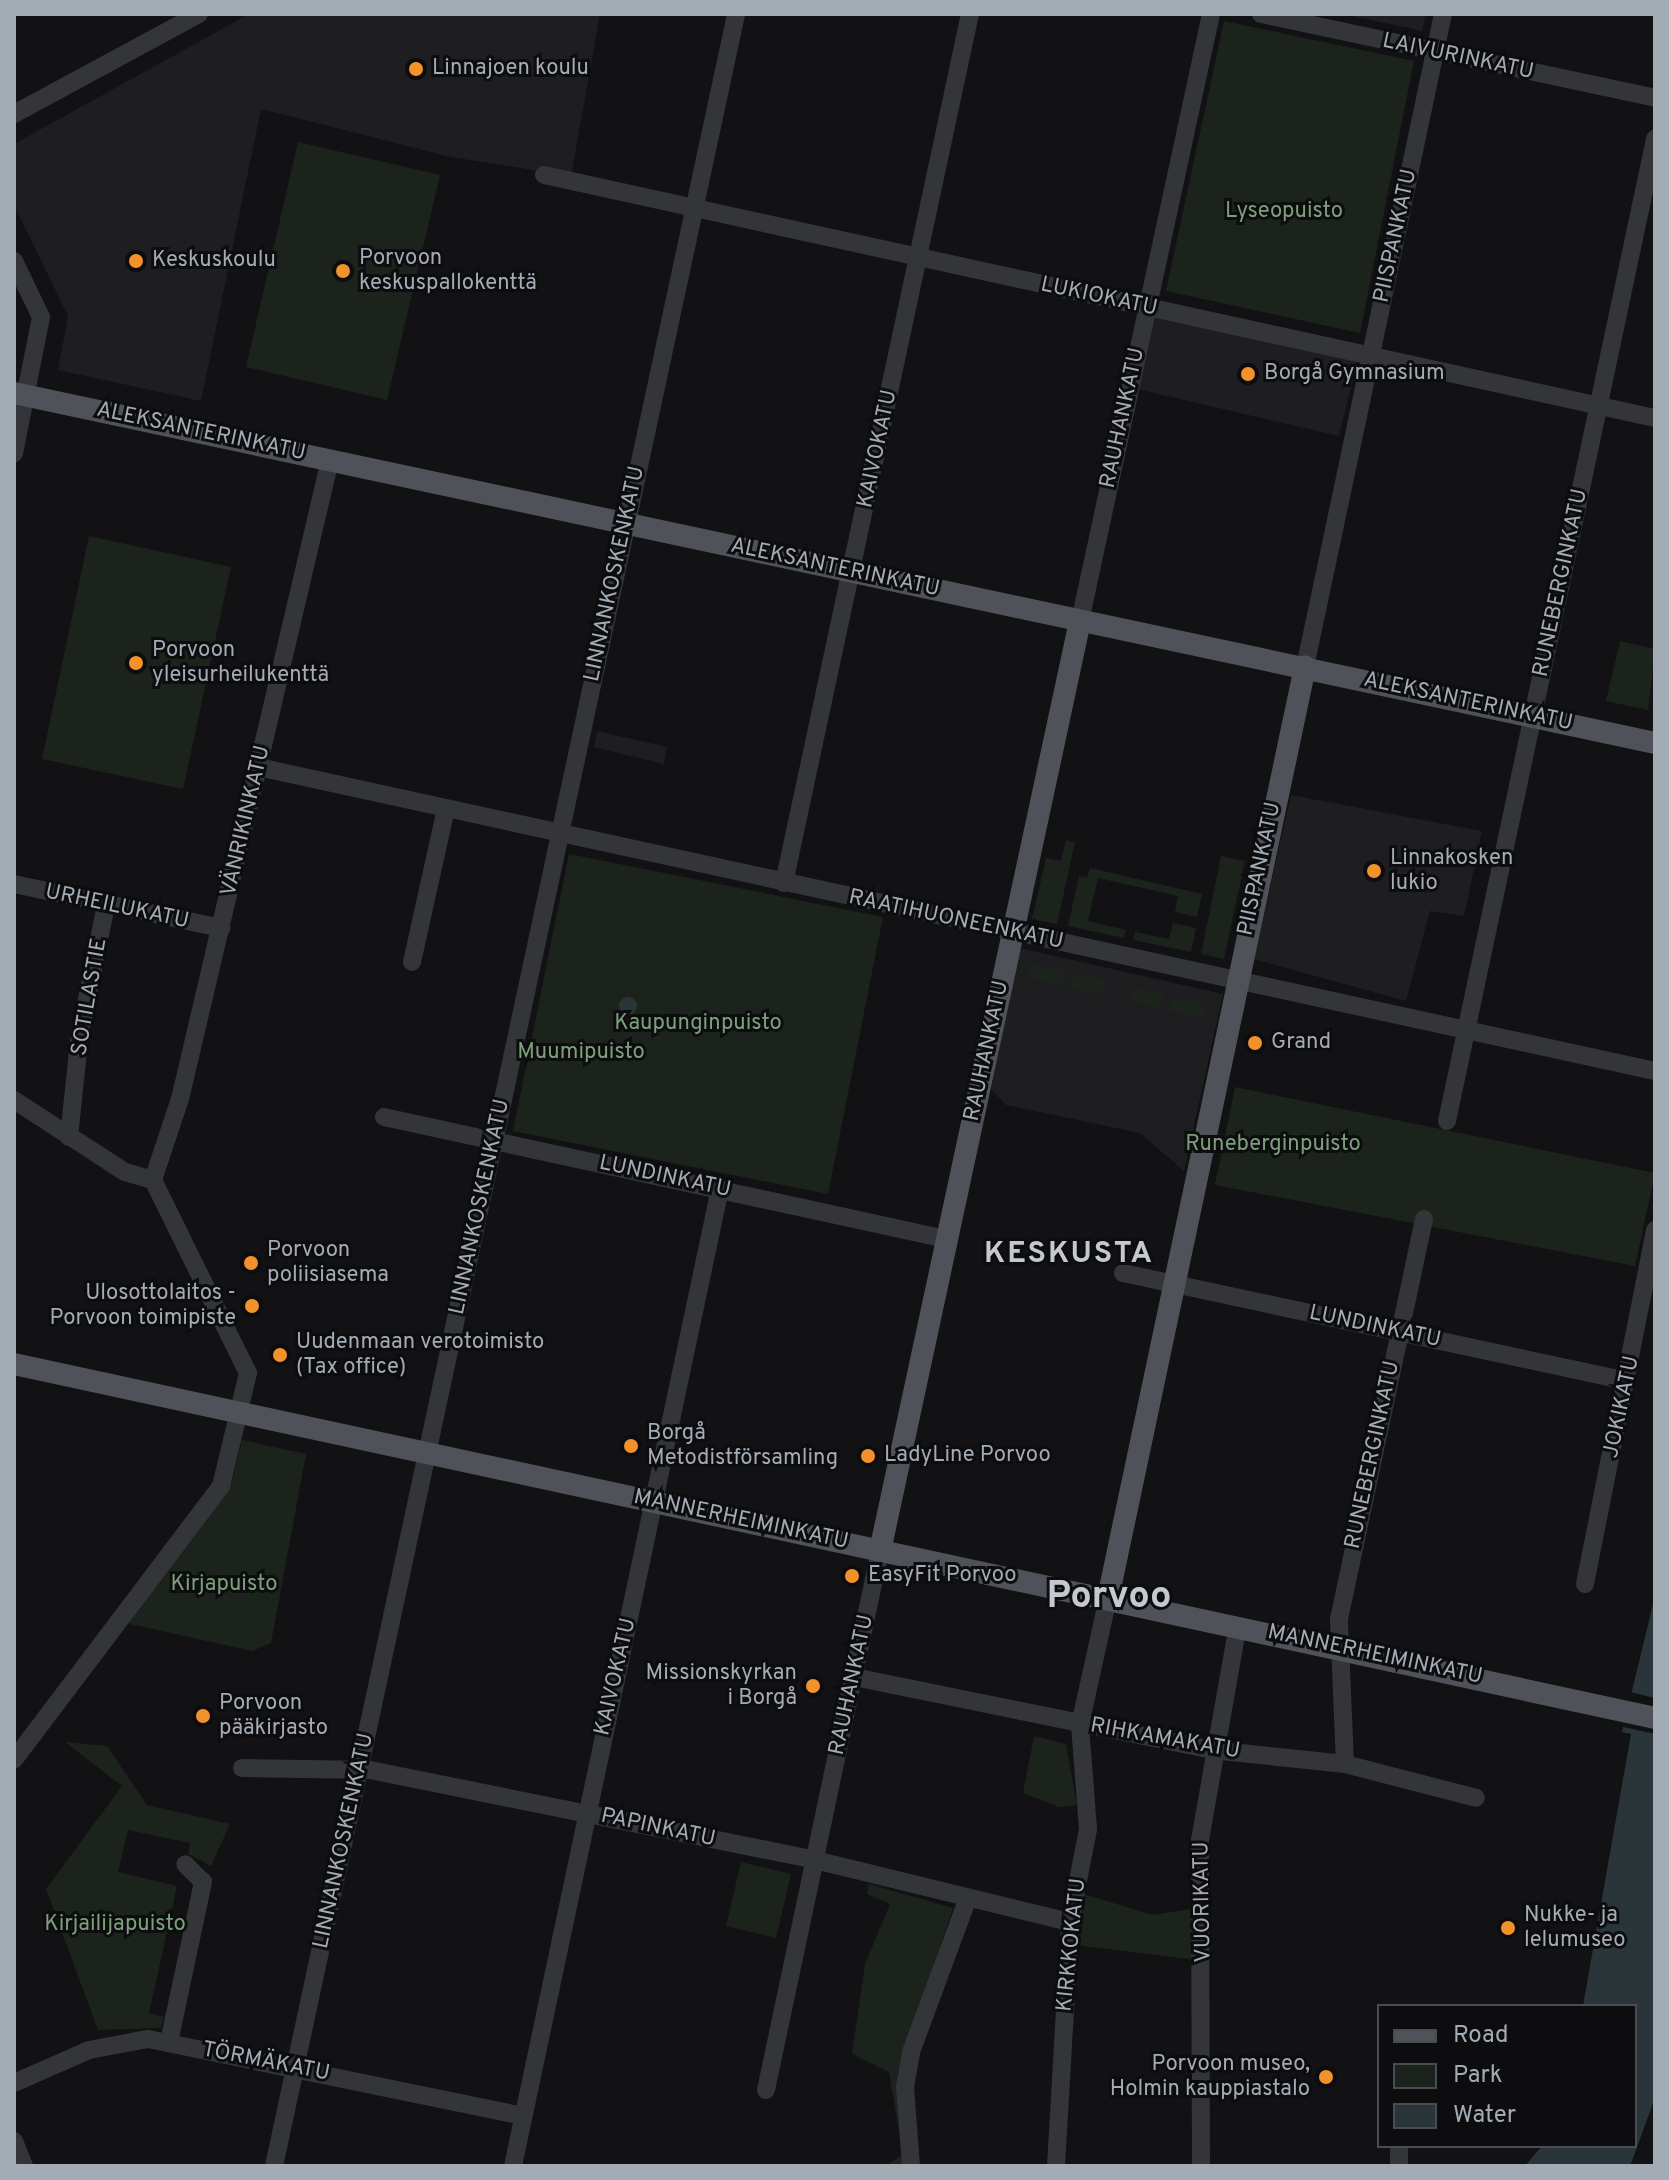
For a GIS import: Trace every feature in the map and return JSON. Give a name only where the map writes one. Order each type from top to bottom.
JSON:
[{"type":"main road","name":"ALEKSANTERINKATU","points":[[20,395],[1655,743]]},
{"type":"main road","name":"RAUHANKATU","points":[[880,1551],[1080,621]]},
{"type":"main road","name":"PIISPANKATU","points":[[1108,1598],[1305,667]]},
{"type":"main road","name":"MANNERHEIMINKATU","points":[[14,1364],[880,1551],[1337,1645],[1655,1718]]},
{"type":"street","points":[[14,114],[199,14]]},
{"type":"street","name":"LINNANKOSKENKATU","points":[[274,2166],[736,14]]},
{"type":"street","name":"KAIVOKATU","points":[[784,883],[970,14]]},
{"type":"street","name":"RAUHANKATU","points":[[1080,621],[1211,14]]},
{"type":"street","name":"LAIVURINKATU","points":[[1261,14],[1655,98]]},
{"type":"street","name":"PIISPANKATU","points":[[1305,667],[1443,14]]},
{"type":"street","name":"RUNEBERGINKATU","points":[[1447,1121],[1655,139]]},
{"type":"street","name":"LUKIOKATU","points":[[544,175],[694,211],[1655,418]]},
{"type":"street","points":[[14,261],[41,317],[20,395],[14,453]]},
{"type":"street","name":"VÄNRIKINKATU","points":[[153,1180],[167,1151],[330,460]]},
{"type":"street","name":"RAATIHUONEENKATU","points":[[258,767],[559,835],[1237,978],[1655,1071]]},
{"type":"street","points":[[412,962],[446,809]]},
{"type":"street","name":"URHEILUKATU","points":[[14,884],[221,928]]},
{"type":"street","name":"SOTILASTIE","points":[[69,1137],[80,1033],[106,905]]},
{"type":"street","points":[[14,1100],[125,1172],[153,1180],[248,1373],[221,1486],[14,1760]]},
{"type":"street","name":"LUNDINKATU","points":[[384,1117],[946,1239]]},
{"type":"street","name":"KAIVOKATU","points":[[513,2166],[585,1812],[656,1501],[720,1189]]},
{"type":"street","name":"RUNEBERGINKATU","points":[[1345,1764],[1337,1645],[1398,1332],[1424,1219]]},
{"type":"street","name":"JOKIKATU","points":[[1585,1584],[1655,1230]]},
{"type":"street","name":"LUNDINKATU","points":[[1123,1273],[1627,1381]]},
{"type":"street","name":"RAUHANKATU","points":[[766,2090],[880,1551]]},
{"type":"street","name":"PIISPANKATU","points":[[1080,1725],[1108,1598]]},
{"type":"street","name":"VUORIKATU","points":[[1201,2166],[1200,1840],[1212,1750],[1235,1641]]},
{"type":"street","name":"RIHKAMAKATU","points":[[854,1677],[1212,1750],[1345,1764],[1476,1798]]},
{"type":"street","name":"KIRKKOKATU","points":[[1056,2166],[1070,1922],[1088,1829],[1080,1725]]},
{"type":"street","name":"PAPINKATU","points":[[242,1768],[359,1768],[815,1860],[1070,1922]]},
{"type":"street","points":[[169,2042],[203,1882],[185,1864]]},
{"type":"street","points":[[911,2166],[905,2087],[968,1898]]},
{"type":"street","name":"TÖRMÄKATU","points":[[14,2083],[89,2050],[169,2042],[523,2116]]},
{"type":"street","points":[[14,2141],[24,2166]]},
{"type":"shaded area","points":[[249,14],[600,14],[571,176],[451,157],[261,109],[201,401],[58,370],[68,316],[14,205],[14,144]]},
{"type":"shaded area","points":[[1343,14],[1426,14],[1422,31]]},
{"type":"shaded area","name":"Borgå Gymnasium","points":[[1154,318],[1358,359],[1339,436],[1137,389]]},
{"type":"shaded area","points":[[597,731],[667,747],[664,764],[594,747]]},
{"type":"shaded area","name":"Linnakosken lukio","points":[[1291,795],[1482,831],[1464,916],[1430,911],[1406,1001],[1254,959]]},
{"type":"shaded area","points":[[1019,948],[1223,994],[1184,1171],[1140,1133],[1006,1105],[991,1089]]},
{"type":"green space","name":"Lyseopuisto","points":[[1224,21],[1414,61],[1360,333],[1166,291]]},
{"type":"green space","name":"Porvoon keskuspallokenttä","points":[[298,142],[440,175],[387,400],[246,367]]},
{"type":"green space","name":"Porvoon yleisurheilukenttä","points":[[89,536],[231,567],[183,789],[42,759]]},
{"type":"green space","points":[[1620,641],[1655,649],[1648,710],[1606,701]]},
{"type":"green space","points":[[1066,840],[1075,842],[1057,924],[1032,919],[1046,858],[1061,861]]},
{"type":"green space","name":"Kaupunginpuisto","points":[[569,854],[883,917],[828,1194],[513,1131]]},
{"type":"green space","points":[[1221,856],[1245,861],[1224,959],[1201,954]]},
{"type":"green space","points":[[1090,868],[1202,894],[1197,917],[1175,912],[1178,896],[1098,878],[1088,921],[1126,930],[1124,938],[1068,926],[1079,876],[1087,878]]},
{"type":"green space","points":[[1173,923],[1196,928],[1191,952],[1133,940],[1135,932],[1169,939]]},
{"type":"green space","points":[[1035,964],[1066,971],[1062,986],[1031,979],[1027,971]]},
{"type":"green space","points":[[1073,973],[1104,980],[1101,995],[1070,988]]},
{"type":"green space","points":[[1133,987],[1164,994],[1161,1009],[1129,1002]]},
{"type":"green space","points":[[1172,996],[1203,1003],[1207,1011],[1200,1018],[1169,1011]]},
{"type":"green space","name":"Runeberginpuisto","points":[[1235,1087],[1655,1173],[1635,1266],[1215,1185]]},
{"type":"green space","name":"Kirjapuisto","points":[[242,1440],[306,1454],[271,1643],[252,1651],[130,1624],[127,1613],[232,1482]]},
{"type":"green space","points":[[1034,1736],[1066,1744],[1077,1805],[1059,1807],[1023,1793]]},
{"type":"green space","name":"Kirjailijapuisto","points":[[65,1742],[107,1746],[147,1805],[230,1824],[211,1866],[188,1854],[190,1843],[128,1830],[118,1872],[177,1886],[149,2013],[164,2017],[161,2028],[98,2030],[46,1889],[122,1786]]},
{"type":"green space","points":[[741,1862],[791,1874],[776,1938],[726,1926]]},
{"type":"green space","points":[[869,1884],[953,1908],[897,2075],[912,2081],[918,2166],[885,2166],[903,2155],[889,2072],[852,2054],[865,1964],[890,1904],[867,1894]]},
{"type":"green space","points":[[1080,1893],[1153,1915],[1197,1908],[1198,1960],[1075,1945]]},
{"type":"water","points":[[624,997],[632,997],[637,1006],[635,1013],[624,1015],[619,1010],[619,1002]]},
{"type":"water","points":[[1655,1596],[1655,2098],[1637,2147],[1637,2004],[1583,2004],[1631,1734],[1622,1732]]},
{"type":"water","points":[[1540,2148],[1637,2148],[1630,2166],[1525,2166]]},
{"type":"pier","points":[[1626,1691],[1655,1698],[1655,1734],[1619,1726]]},
{"type":"place","name":"Linnajoen koulu","points":[[416,69]]},
{"type":"place","name":"Keskuskoulu","points":[[136,261]]},
{"type":"place","name":"Porvoon keskuspallokenttä","points":[[343,271]]},
{"type":"place","name":"Borgå Gymnasium","points":[[1248,374]]},
{"type":"place","name":"Porvoon yleisurheilukenttä","points":[[136,663]]},
{"type":"place","name":"Linnakosken lukio","points":[[1374,871]]},
{"type":"place","name":"Grand","points":[[1255,1043]]},
{"type":"place","name":"Porvoon poliisiasema","points":[[251,1263]]},
{"type":"place","name":"Ulosottolaitos - Porvoon toimipiste","points":[[252,1306]]},
{"type":"place","name":"Uudenmaan verotoimisto (Tax office)","points":[[280,1355]]},
{"type":"place","name":"Borgå Metodistförsamling","points":[[631,1446]]},
{"type":"place","name":"LadyLine Porvoo","points":[[868,1456]]},
{"type":"place","name":"EasyFit Porvoo","points":[[852,1576]]},
{"type":"place","name":"Missionskyrkan i Borgå","points":[[813,1686]]},
{"type":"place","name":"Porvoon pääkirjasto","points":[[203,1716]]},
{"type":"place","name":"Nukke- ja lelumuseo","points":[[1508,1928]]},
{"type":"place","name":"Porvoon museo, Holmin kauppiastalo","points":[[1326,2077]]},
{"type":"district","name":"KESKUSTA","points":[[1069,1255]]},
{"type":"district","name":"Porvoo","points":[[1109,1598]]},
{"type":"park label","name":"Muumipuisto","points":[[581,1053]]}]
